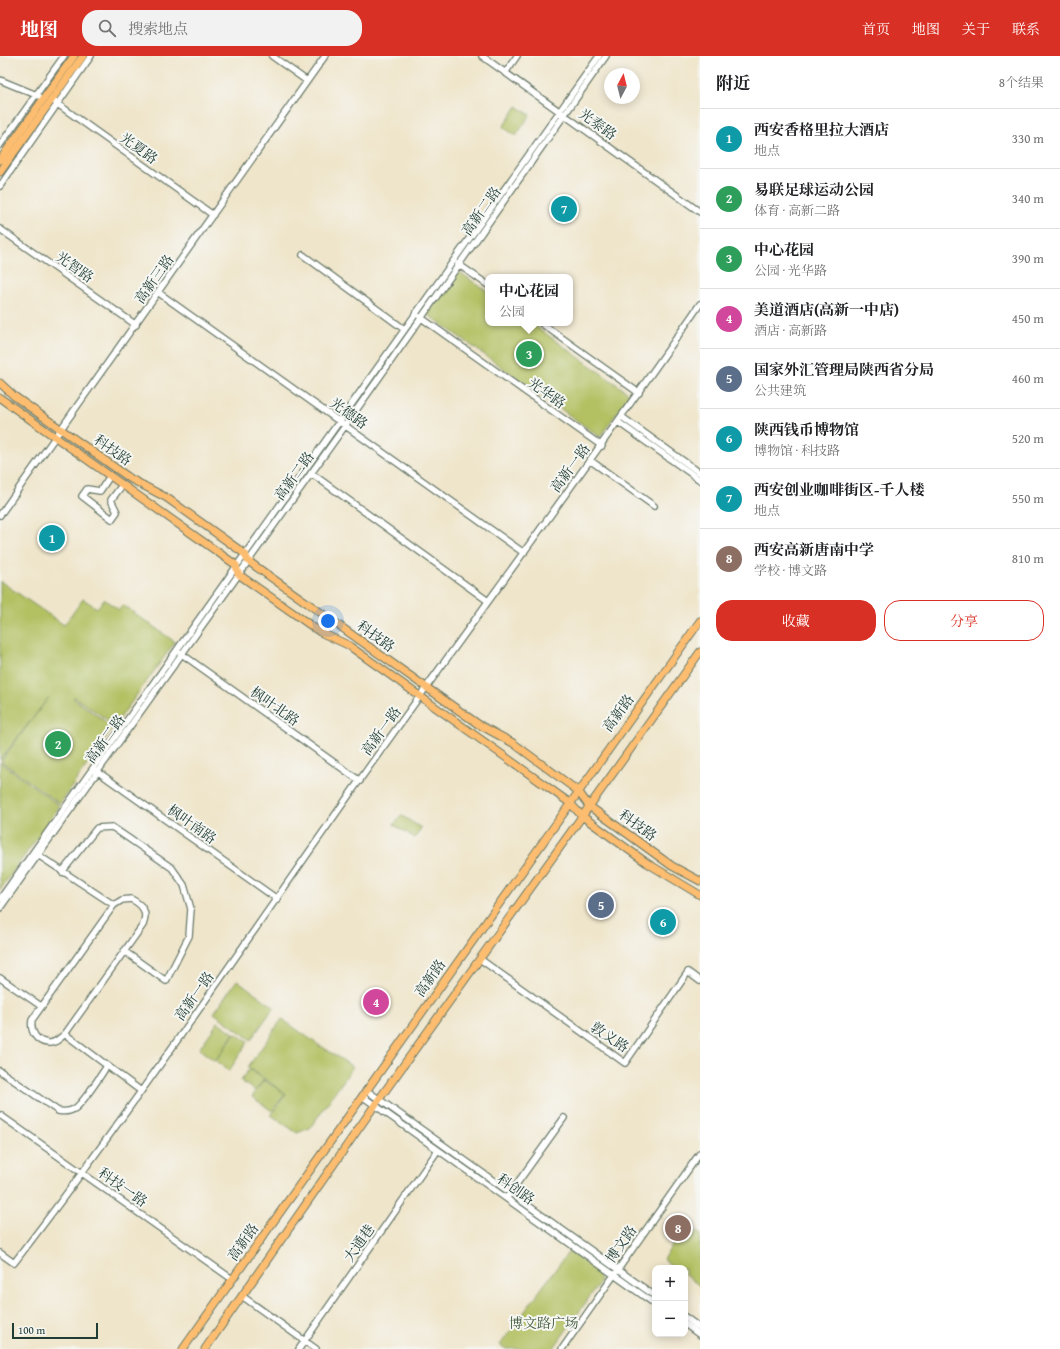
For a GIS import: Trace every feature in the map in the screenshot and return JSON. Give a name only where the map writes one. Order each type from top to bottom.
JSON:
[{"type":"main road","points":[[0,160],[74,56]]},
{"type":"main road","points":[[0,172],[54,102],[83,56]]},
{"type":"main road","name":"科技路","points":[[0,382],[14,396],[61,430],[131,479],[167,498],[246,557],[478,724],[513,743],[578,791],[589,806],[672,866],[700,881]]},
{"type":"main road","name":"科技路","points":[[0,398],[236,565]]},
{"type":"main road","points":[[236,565],[238,574]]},
{"type":"main road","name":"科技路","points":[[238,574],[320,632],[348,645],[570,803],[582,816],[659,871],[700,895]]},
{"type":"main road","name":"高新路","points":[[182,1349],[700,621]]},
{"type":"main road","name":"高新路","points":[[204,1349],[377,1102],[700,652]]},
{"type":"street","points":[[0,145],[64,56]]},
{"type":"street","points":[[0,186],[54,102],[91,56]]},
{"type":"street","points":[[272,56],[307,81]]},
{"type":"street","name":"高新三路","points":[[0,515],[159,293],[325,56]]},
{"type":"street","name":"光泰路","points":[[482,56],[700,212]]},
{"type":"street","points":[[505,73],[517,56]]},
{"type":"street","name":"高新二路","points":[[0,899],[95,770],[179,652],[238,574],[246,557],[420,318],[562,113],[599,56]]},
{"type":"street","name":"高新二路","points":[[179,652],[236,565],[246,557],[311,473],[404,329],[562,113],[606,56]]},
{"type":"street","points":[[0,80],[44,98]]},
{"type":"street","name":"光夏路","points":[[54,102],[213,215]]},
{"type":"street","name":"光智路","points":[[0,229],[136,325]]},
{"type":"street","points":[[303,255],[404,329]]},
{"type":"street","points":[[458,264],[485,283]]},
{"type":"street","name":"光德路","points":[[159,293],[524,553]]},
{"type":"street","name":"高新一路","points":[[0,1253],[14,1263],[83,1174],[488,601],[602,446],[700,304]]},
{"type":"street","name":"光华路","points":[[420,318],[602,446]]},
{"type":"street","points":[[545,326],[639,393]]},
{"type":"street","points":[[622,417],[700,473]]},
{"type":"street","points":[[618,422],[700,480]]},
{"type":"street","points":[[591,461],[654,506]]},
{"type":"street","points":[[311,473],[488,601]]},
{"type":"street","points":[[110,476],[100,491],[87,489],[82,496],[112,519],[117,512],[111,500],[123,484]]},
{"type":"street","name":"枫叶北路","points":[[179,652],[360,781]]},
{"type":"street","name":"高新二路","points":[[0,908],[38,855],[95,770]]},
{"type":"street","name":"枫叶南路","points":[[95,770],[277,899]]},
{"type":"street","points":[[62,872],[97,828],[104,826],[112,827],[172,868],[184,885],[191,909],[189,936],[166,981],[124,951]]},
{"type":"street","points":[[38,855],[114,905]]},
{"type":"street","points":[[131,899],[141,904],[145,912],[143,925],[65,1034],[57,1041],[48,1043],[38,1039],[33,1033],[31,1026],[32,1020],[114,905],[122,900],[131,899]]},
{"type":"street","name":"敦义路","points":[[480,959],[625,1063],[688,972],[700,981]]},
{"type":"street","points":[[0,978],[41,1006]]},
{"type":"street","points":[[65,1034],[141,1091]]},
{"type":"street","points":[[0,1071],[58,1111],[66,1112],[74,1109],[80,1103],[107,1066]]},
{"type":"street","name":"科创路","points":[[364,1093],[652,1302]]},
{"type":"street","name":"科创路","points":[[377,1102],[438,1150],[618,1269],[652,1294]]},
{"type":"street","name":"科技一路","points":[[0,1115],[232,1279]]},
{"type":"street","points":[[508,1196],[564,1118]]},
{"type":"street","name":"大通巷","points":[[299,1349],[438,1150]]},
{"type":"street","name":"博文路","points":[[562,1349],[700,1153]]},
{"type":"street","points":[[242,1296],[316,1349]]},
{"type":"street","points":[[688,1319],[700,1328]]},
{"type":"street","points":[[688,1326],[700,1335]]},
{"type":"green space","points":[[517,106],[530,115],[516,136],[503,127]]},
{"type":"green space","points":[[458,271],[485,290],[485,326],[535,326],[630,394],[600,437],[427,314]]},
{"type":"green space","points":[[0,581],[64,625],[83,599],[97,608],[104,599],[119,610],[123,605],[175,642],[115,725],[74,697],[73,698],[113,727],[60,804],[1,761],[49,697],[0,760]]},
{"type":"green space","points":[[0,762],[60,806],[0,890]]},
{"type":"green space","points":[[401,815],[421,828],[415,838],[394,825]]},
{"type":"green space","points":[[237,980],[274,1007],[251,1040],[214,1013]]},
{"type":"green space","points":[[282,1019],[320,1046],[319,1047],[321,1046],[353,1067],[310,1128],[297,1133],[271,1115],[286,1094],[248,1067]]},
{"type":"green space","points":[[218,1022],[234,1033],[215,1061],[199,1049]]},
{"type":"green space","points":[[235,1033],[248,1042],[229,1071],[216,1061]]},
{"type":"green space","points":[[249,1069],[264,1079],[255,1091],[241,1081]]},
{"type":"green space","points":[[264,1080],[285,1094],[272,1111],[252,1097]]},
{"type":"green space","points":[[687,1225],[700,1234],[700,1286],[688,1277],[688,1265],[671,1265],[663,1259]]},
{"type":"green space","name":"博文路广场","points":[[569,1251],[597,1271],[600,1282],[553,1349],[506,1349],[500,1345]]},
{"type":"place","name":"西安创业咖啡街区-千人楼","points":[[564,209]]},
{"type":"place","name":"中心花园","points":[[529,354]]},
{"type":"place","name":"西安香格里拉大酒店","points":[[52,538]]},
{"type":"place","name":"易联足球运动公园","points":[[58,744]]},
{"type":"place","name":"国家外汇管理局陕西省分局","points":[[601,905]]},
{"type":"place","name":"陕西钱币博物馆","points":[[663,922]]},
{"type":"place","name":"美道酒店(高新一中店)","points":[[376,1002]]},
{"type":"place","name":"西安高新唐南中学","points":[[678,1228]]}]
